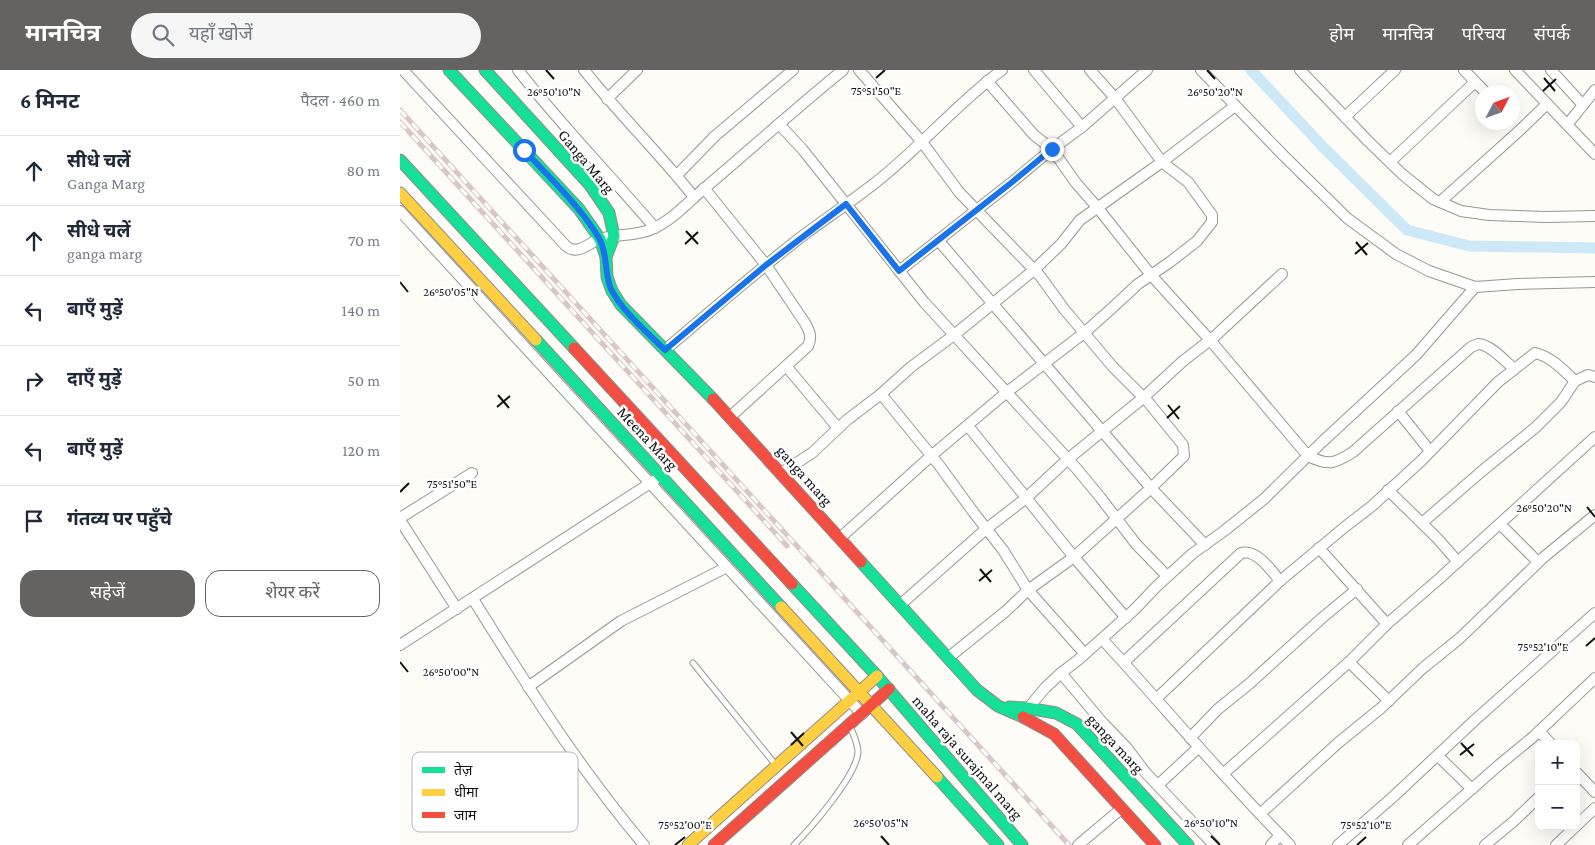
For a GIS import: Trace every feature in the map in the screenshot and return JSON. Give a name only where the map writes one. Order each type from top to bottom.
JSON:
[{"type":"street","points":[[403,70],[566,246],[571,250],[578,251],[600,239],[642,234],[665,222],[843,70]]},
{"type":"street","points":[[449,70],[579,209],[600,239],[606,257]]},
{"type":"street","name":"Ganga Marg","points":[[485,70],[590,186],[609,213],[614,236]]},
{"type":"street","points":[[518,70],[546,106],[625,192],[655,228]]},
{"type":"street","points":[[584,70],[607,99],[677,175],[694,197]]},
{"type":"street","points":[[607,99],[637,70]]},
{"type":"street","points":[[677,175],[715,136],[793,70]]},
{"type":"street","points":[[859,70],[922,142],[959,192],[1034,270],[1113,367],[1144,398],[1183,445],[1184,450],[1184,456],[1117,520],[1074,557],[1028,590],[1006,611],[948,658]]},
{"type":"street","points":[[665,350],[766,265],[875,183],[922,142],[953,111],[1002,70]]},
{"type":"street","points":[[1034,70],[1082,127]]},
{"type":"street","points":[[840,538],[931,456],[1007,392],[1112,310],[1138,284],[1197,241],[1212,222],[1212,215],[1188,182],[1162,162],[1115,98],[1090,70]]},
{"type":"street","points":[[899,271],[1082,127],[1147,70]]},
{"type":"street","points":[[1201,70],[1347,218],[1396,254],[1428,271],[1475,287],[1595,282]]},
{"type":"street","points":[[1300,70],[1390,162],[1425,193],[1440,202],[1461,211],[1489,215],[1546,218],[1595,216]]},
{"type":"street","points":[[1345,117],[1394,70]]},
{"type":"street","points":[[1464,70],[1478,85]]},
{"type":"street","points":[[1515,70],[1595,154]]},
{"type":"street","points":[[1551,70],[1583,105]]},
{"type":"street","points":[[987,81],[1034,136],[1052,149],[1076,184],[1097,207],[1151,275],[1210,340],[1308,456],[1321,462],[1330,462],[1339,460],[1353,452],[1470,347],[1479,344],[1487,346],[1514,369]]},
{"type":"street","points":[[1390,162],[1475,82]]},
{"type":"street","points":[[1567,125],[1595,90]]},
{"type":"street","points":[[1440,202],[1520,131],[1547,104]]},
{"type":"street","points":[[781,473],[812,453],[838,428],[911,367],[954,335],[1034,270],[1062,244],[1080,220],[1162,162],[1235,106]]},
{"type":"street","points":[[779,124],[803,150],[899,271],[954,335],[1068,459],[1136,544],[1167,576]]},
{"type":"street","points":[[400,160],[670,468],[650,484],[400,645]]},
{"type":"street","points":[[704,188],[766,265],[805,323],[811,339],[808,346],[730,417]]},
{"type":"street","name":"Meena Marg","points":[[400,193],[670,468],[872,705]]},
{"type":"street","points":[[400,210],[862,714]]},
{"type":"street","points":[[606,257],[614,236]]},
{"type":"street","points":[[938,240],[1151,488],[1205,545]]},
{"type":"street","name":"ganga marg","points":[[606,257],[607,277],[612,291],[621,305],[730,417],[977,690],[998,706],[1025,712],[1056,713],[1078,724],[1188,845]]},
{"type":"street","points":[[900,605],[986,529],[1027,497],[1102,430],[1144,398],[1282,274]]},
{"type":"street","points":[[1025,712],[1061,673],[1126,618],[1167,576],[1264,499],[1416,356],[1475,287]]},
{"type":"street","points":[[1156,699],[1280,581],[1372,506],[1498,382],[1535,353],[1551,359],[1576,381]]},
{"type":"street","points":[[786,366],[838,428]]},
{"type":"street","points":[[1422,524],[1536,427],[1561,402],[1576,381],[1588,375],[1595,376]]},
{"type":"street","points":[[881,394],[1003,550],[1028,590],[1085,654]]},
{"type":"street","points":[[1398,411],[1430,451]]},
{"type":"street","points":[[968,426],[1126,618]]},
{"type":"street","points":[[1223,774],[1349,662],[1388,624],[1595,437]]},
{"type":"street","name":"maha raja surajmal marg","points":[[670,468],[877,676],[1022,845]]},
{"type":"street","points":[[457,608],[400,519],[472,473]]},
{"type":"street","points":[[1388,490],[1437,538],[1458,562]]},
{"type":"street","points":[[1260,814],[1338,743],[1389,701],[1423,668],[1460,638],[1538,562],[1595,516]]},
{"type":"street","points":[[1500,524],[1538,562]]},
{"type":"street","points":[[1319,548],[1388,624]]},
{"type":"street","points":[[1124,662],[1241,553],[1252,553],[1280,581]]},
{"type":"street","points":[[528,687],[621,621],[727,567]]},
{"type":"street","points":[[1190,738],[1218,709],[1357,589]]},
{"type":"street","points":[[473,599],[528,687],[572,752]]},
{"type":"street","points":[[1338,845],[1595,613]]},
{"type":"street","points":[[1102,639],[1198,747],[1290,845]]},
{"type":"street","points":[[1349,662],[1389,701]]},
{"type":"street","points":[[1061,673],[1127,748],[1145,772],[1214,845]]},
{"type":"street","points":[[688,845],[877,676]]},
{"type":"street","points":[[1408,845],[1595,678]]},
{"type":"street","points":[[714,845],[888,689]]},
{"type":"street","points":[[872,705],[998,845]]},
{"type":"street","name":"ganga marg","points":[[1025,712],[1034,722],[1054,734],[1155,845]]},
{"type":"street","points":[[1539,730],[1548,740]]},
{"type":"street","points":[[1158,785],[1198,747]]},
{"type":"street","points":[[1438,756],[1472,789]]},
{"type":"street","points":[[578,761],[613,808],[644,845]]},
{"type":"street","points":[[1580,776],[1595,792]]},
{"type":"street","points":[[1485,845],[1535,801]]},
{"type":"street","points":[[1078,845],[1121,808]]},
{"type":"street","points":[[1580,822],[1595,808]]},
{"type":"street","points":[[1556,845],[1572,830]]},
{"type":"street","points":[[1271,845],[1280,836]]},
{"type":"lane","points":[[693,663],[777,766]]},
{"type":"lane","points":[[794,845],[812,827],[854,766],[858,750],[850,725]]},
{"type":"waterway","points":[[1251,70],[1324,148],[1407,230],[1469,246],[1595,248]]},
{"type":"railway","points":[[400,110],[1069,845]]},
{"type":"railway","points":[[400,122],[787,546]]},
{"type":"traffic: fast","points":[[449,70],[579,209],[600,239],[606,257],[607,277],[612,291],[621,305],[713,399]]},
{"type":"traffic: fast","points":[[485,70],[590,185],[609,213],[614,236],[606,257]]},
{"type":"traffic: fast","points":[[400,160],[574,348]]},
{"type":"traffic: fast","points":[[536,340],[781,607]]},
{"type":"traffic: fast","points":[[861,562],[977,690],[998,706],[1023,717]]},
{"type":"traffic: fast","points":[[792,584],[877,676],[1022,845]]},
{"type":"traffic: fast","points":[[1009,707],[1056,713],[1077,724],[1188,845]]},
{"type":"traffic: fast","points":[[937,777],[998,845]]},
{"type":"traffic: slow","points":[[400,193],[536,340]]},
{"type":"traffic: slow","points":[[781,607],[937,777]]},
{"type":"traffic: slow","points":[[688,845],[877,676]]},
{"type":"traffic: jam","points":[[574,348],[792,584]]},
{"type":"traffic: jam","points":[[713,399],[861,562]]},
{"type":"traffic: jam","points":[[714,845],[889,689]]},
{"type":"traffic: jam","points":[[1023,717],[1054,734],[1155,845]]},
{"type":"route","points":[[524,150],[579,209],[600,239],[606,257],[607,277],[612,291],[621,305],[665,350],[804,234],[846,204],[899,271],[1052,149]]}]
